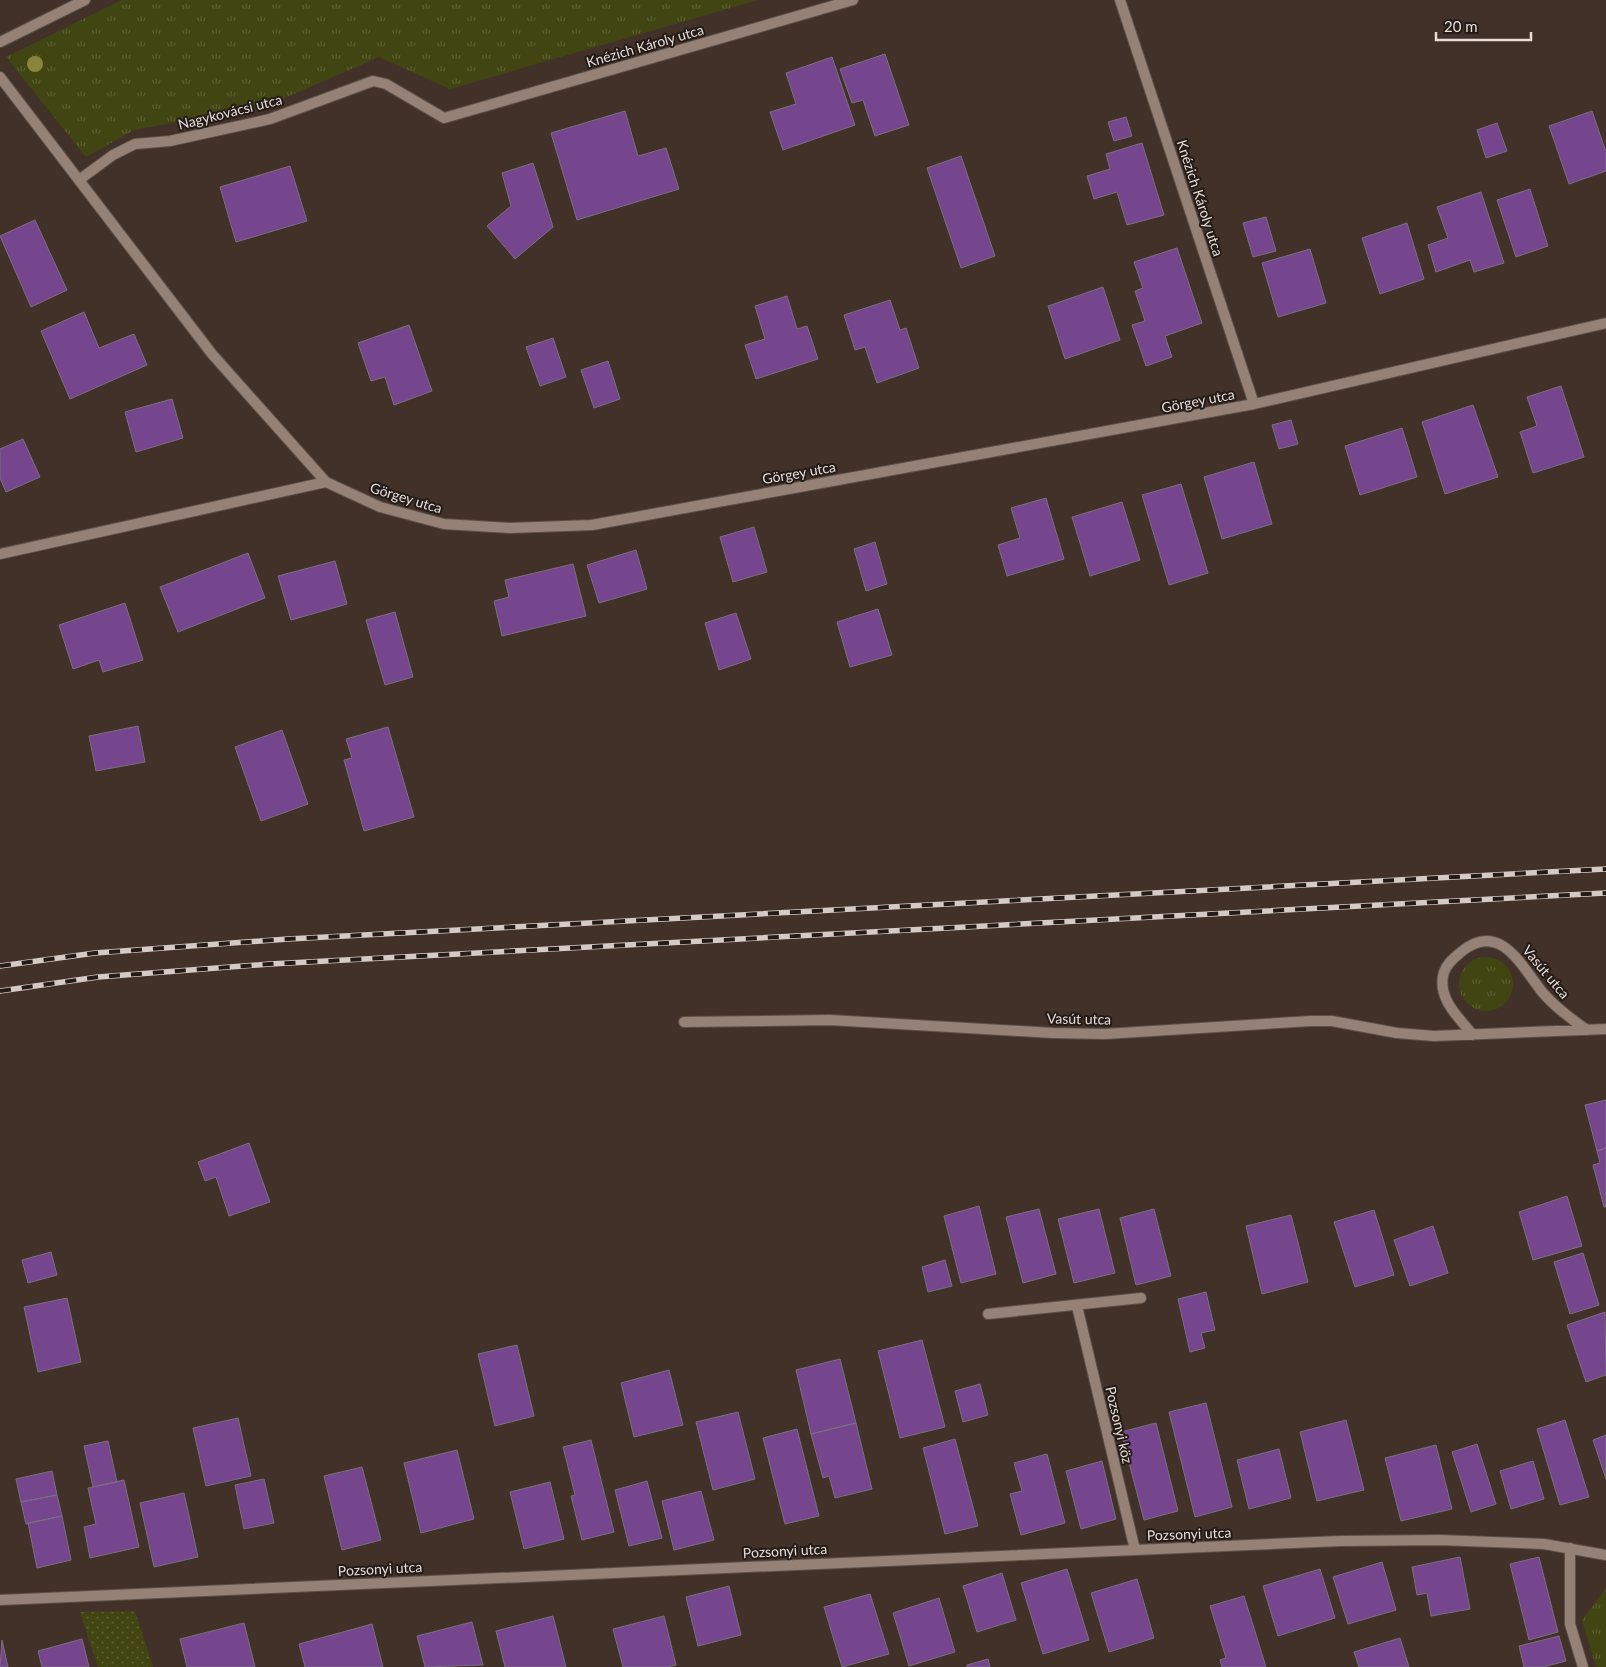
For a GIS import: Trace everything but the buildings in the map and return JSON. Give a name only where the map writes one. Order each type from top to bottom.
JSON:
[{"type":"street","points":[[0,42],[84,0]]},
{"type":"street","name":"Knézich Károly utca","points":[[444,118],[853,0]]},
{"type":"street","name":"Knézich Károly utca","points":[[1120,0],[1254,404]]},
{"type":"street","points":[[0,77],[212,354],[326,482],[0,554]]},
{"type":"street","name":"Nagykovácsi utca","points":[[79,180],[113,155],[135,144],[170,141],[270,119],[373,81],[386,84],[444,118]]},
{"type":"street","name":"Görgey utca","points":[[326,482],[380,507],[444,524],[510,528],[592,525],[1254,404],[1606,323]]},
{"type":"street","name":"Vasút utca","points":[[1473,1035],[1446,1001],[1443,989],[1444,972],[1452,959],[1466,948],[1483,942],[1500,944],[1514,953],[1553,1003],[1564,1014],[1587,1030]]},
{"type":"street","name":"Vasút utca","points":[[684,1022],[830,1020],[1053,1033],[1105,1034],[1311,1021],[1332,1021],[1415,1036],[1606,1029]]},
{"type":"street","points":[[988,1314],[1141,1298]]},
{"type":"street","name":"Pozsonyi köz","points":[[1077,1306],[1135,1550]]},
{"type":"street","name":"Pozsonyi utca","points":[[0,1600],[1340,1541],[1439,1540],[1544,1544],[1606,1555]]},
{"type":"street","points":[[1570,1548],[1570,1624],[1583,1667]]},
{"type":"green space","points":[[122,0],[758,0],[450,89],[379,57],[271,104],[134,130],[86,157],[6,57]]},
{"type":"green space","points":[[1481,957],[1491,957],[1501,961],[1509,969],[1513,984],[1509,999],[1501,1007],[1491,1011],[1481,1011],[1471,1007],[1463,999],[1459,989],[1459,979],[1463,969],[1471,961]]},
{"type":"green space","points":[[1606,1588],[1606,1667],[1596,1667],[1582,1620]]},
{"type":"green space","points":[[135,1611],[153,1667],[98,1667],[80,1612]]},
{"type":"railway","points":[[0,966],[95,953],[288,939],[1606,869]]},
{"type":"railway","points":[[0,991],[98,977],[270,964],[1606,893]]}]
